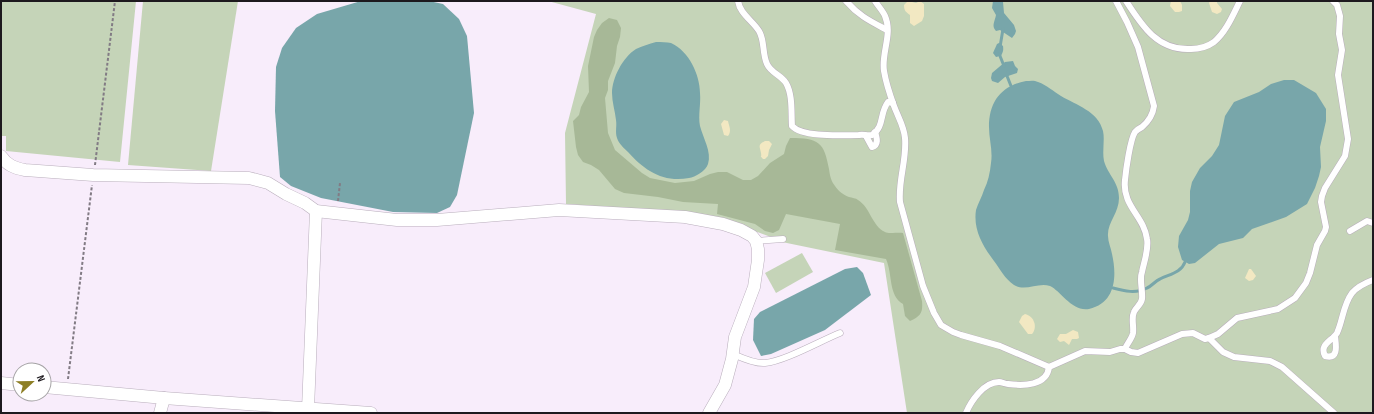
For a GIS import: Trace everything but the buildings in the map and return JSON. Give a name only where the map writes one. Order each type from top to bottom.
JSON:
[{"type":"street","points":[[1,156],[6,163],[14,168],[25,170],[94,175],[249,178],[268,183],[316,210],[397,220],[437,220],[560,210],[685,217],[741,230],[752,236],[756,241],[758,249],[754,287],[735,337],[725,385],[709,413]]},
{"type":"street","points":[[308,409],[316,210]]},
{"type":"street","points":[[1,383],[12,384]]},
{"type":"street","points":[[52,388],[308,409],[327,412],[371,413]]},
{"type":"street","points":[[160,413],[164,398]]},
{"type":"lane","points":[[738,1],[740,8],[755,25],[762,38],[767,65],[770,70],[782,78],[787,85],[789,91],[792,126],[795,129],[802,132],[838,136],[862,134],[866,136],[875,132],[881,124],[884,107],[888,102],[893,103]]},
{"type":"lane","points":[[846,1],[864,19],[887,30]]},
{"type":"lane","points":[[875,1],[885,16],[887,30],[883,63],[885,76],[905,137],[899,192],[900,202],[923,286],[938,320],[953,332],[972,339],[1000,346],[1049,367],[1085,352],[1110,352],[1120,349],[1125,349],[1130,352],[1138,352],[1182,334],[1188,333],[1198,335],[1205,339],[1209,338],[1218,334],[1237,318],[1267,312],[1286,305],[1301,291],[1310,273],[1317,245],[1326,227],[1321,202],[1323,192],[1345,156],[1348,148],[1348,139],[1338,74],[1342,50],[1339,34],[1340,16],[1337,5],[1333,1]]},
{"type":"lane","points":[[1116,1],[1138,47],[1154,106],[1153,112],[1146,124],[1134,134],[1128,156],[1124,181],[1126,197],[1142,224],[1148,245],[1144,266],[1141,272],[1142,300],[1134,312],[1133,334],[1127,342],[1125,349]]},
{"type":"lane","points":[[1126,1],[1144,26],[1162,44],[1176,49],[1188,50],[1198,49],[1213,43],[1220,36],[1240,1]]},
{"type":"lane","points":[[866,136],[872,147],[875,146],[877,144],[875,132]]},
{"type":"lane","points":[[1350,230],[1367,222],[1373,223]]},
{"type":"lane","points":[[756,241],[783,239]]},
{"type":"lane","points":[[1335,336],[1339,328],[1346,302],[1352,292],[1360,285],[1373,280]]},
{"type":"lane","points":[[732,354],[748,360],[764,363],[779,359],[840,332]]},
{"type":"lane","points":[[1209,338],[1214,346],[1234,357],[1270,361],[1282,367],[1334,413]]},
{"type":"lane","points":[[966,413],[973,400],[989,385],[999,382],[1021,384],[1040,381],[1048,373],[1049,367]]},
{"type":"path","points":[[67,389],[116,1]]},
{"type":"path","points":[[338,202],[340,182]]},
{"type":"shaded area","points":[[1,1],[136,1],[120,162],[6,151],[6,136],[1,136]]},
{"type":"shaded area","points":[[143,1],[238,1],[211,171],[128,165]]},
{"type":"shaded area","points":[[361,1],[429,1],[443,4],[459,19],[467,36],[474,113],[457,195],[450,207],[437,213],[393,212],[321,198],[291,186],[280,177],[275,111],[276,67],[282,48],[296,28],[317,14]]},
{"type":"shaded area","points":[[548,1],[1373,1],[1373,413],[907,413],[884,263],[782,242],[783,237],[771,237],[723,219],[693,213],[566,204],[565,133],[596,14]]},
{"type":"shaded area","points":[[993,1],[1003,2],[1004,13],[1014,25],[1016,31],[1012,38],[1000,30],[996,31],[994,25],[996,15],[992,8]]},
{"type":"shaded area","points":[[609,18],[617,20],[621,28],[615,63],[608,81],[608,90],[605,98],[608,133],[615,150],[650,178],[675,183],[694,181],[718,172],[727,172],[743,180],[751,180],[758,176],[770,163],[784,154],[790,138],[808,139],[818,143],[825,153],[831,178],[838,190],[841,193],[862,203],[877,225],[886,233],[903,233],[922,301],[922,311],[919,315],[910,321],[905,316],[903,304],[898,300],[893,290],[886,259],[835,250],[840,224],[786,214],[779,230],[773,233],[765,231],[755,224],[717,214],[718,204],[683,202],[624,193],[615,189],[599,170],[583,162],[578,155],[576,147],[573,121],[579,115],[581,107],[589,92],[588,66],[594,37],[602,23]]},
{"type":"shaded area","points":[[656,42],[671,43],[677,47],[688,58],[696,71],[700,97],[700,126],[708,150],[709,159],[705,169],[691,177],[671,179],[655,174],[634,158],[622,146],[617,138],[616,120],[612,100],[612,87],[616,75],[623,62],[631,53],[638,48]]},
{"type":"shaded area","points":[[999,43],[1003,46],[1003,52],[1000,56],[996,57],[993,53],[997,44]]},
{"type":"shaded area","points":[[1013,61],[1018,69],[1017,73],[1005,77],[998,83],[992,81],[992,73],[1005,62]]},
{"type":"shaded area","points":[[1284,80],[1294,80],[1316,93],[1326,109],[1326,121],[1320,147],[1321,167],[1315,188],[1307,204],[1286,217],[1252,229],[1243,238],[1219,244],[1195,263],[1189,264],[1182,260],[1178,247],[1179,236],[1188,220],[1190,212],[1190,191],[1192,182],[1200,168],[1212,156],[1219,145],[1225,116],[1234,102],[1259,92],[1271,84]]},
{"type":"shaded area","points":[[1026,81],[1041,83],[1061,96],[1086,109],[1096,118],[1103,131],[1104,161],[1119,192],[1117,208],[1108,231],[1108,240],[1114,262],[1114,279],[1112,288],[1105,301],[1098,306],[1089,309],[1077,307],[1050,286],[1041,285],[1023,288],[1011,283],[990,255],[977,231],[975,217],[976,210],[988,181],[991,163],[992,154],[989,127],[991,110],[998,96],[1003,91],[1017,83]]},
{"type":"shaded area","points":[[802,253],[813,272],[776,293],[765,273]]},
{"type":"shaded area","points":[[857,267],[863,273],[871,295],[825,330],[771,354],[761,356],[753,340],[754,319],[760,312],[845,269]]},
{"type":"sand","points":[[908,1],[916,3],[920,1],[924,4],[924,16],[922,21],[914,26],[910,23],[910,15],[904,9],[904,5]]},
{"type":"sand","points":[[1171,1],[1180,1],[1182,11],[1175,12],[1170,6]]},
{"type":"sand","points":[[1210,1],[1217,1],[1222,9],[1221,12],[1217,14],[1212,12],[1209,3]]},
{"type":"sand","points":[[724,120],[728,121],[730,132],[728,136],[724,135],[721,124]]},
{"type":"sand","points":[[765,141],[769,141],[772,144],[768,156],[763,159],[761,156],[760,146]]},
{"type":"sand","points":[[1249,269],[1251,269],[1256,276],[1253,280],[1249,281],[1245,278]]},
{"type":"sand","points":[[1025,314],[1033,319],[1035,328],[1032,334],[1028,334],[1019,322]]},
{"type":"sand","points":[[1073,330],[1078,332],[1079,338],[1072,339],[1069,345],[1064,341],[1060,342],[1057,339],[1060,334],[1066,334]]},
{"type":"waterway","points":[[1000,47],[1003,29]]},
{"type":"waterway","points":[[1000,53],[1004,66]]},
{"type":"waterway","points":[[1008,72],[1007,76],[1011,86]]},
{"type":"waterway","points":[[1113,288],[1130,291],[1143,290],[1158,280],[1175,273],[1181,269],[1185,262]]}]
